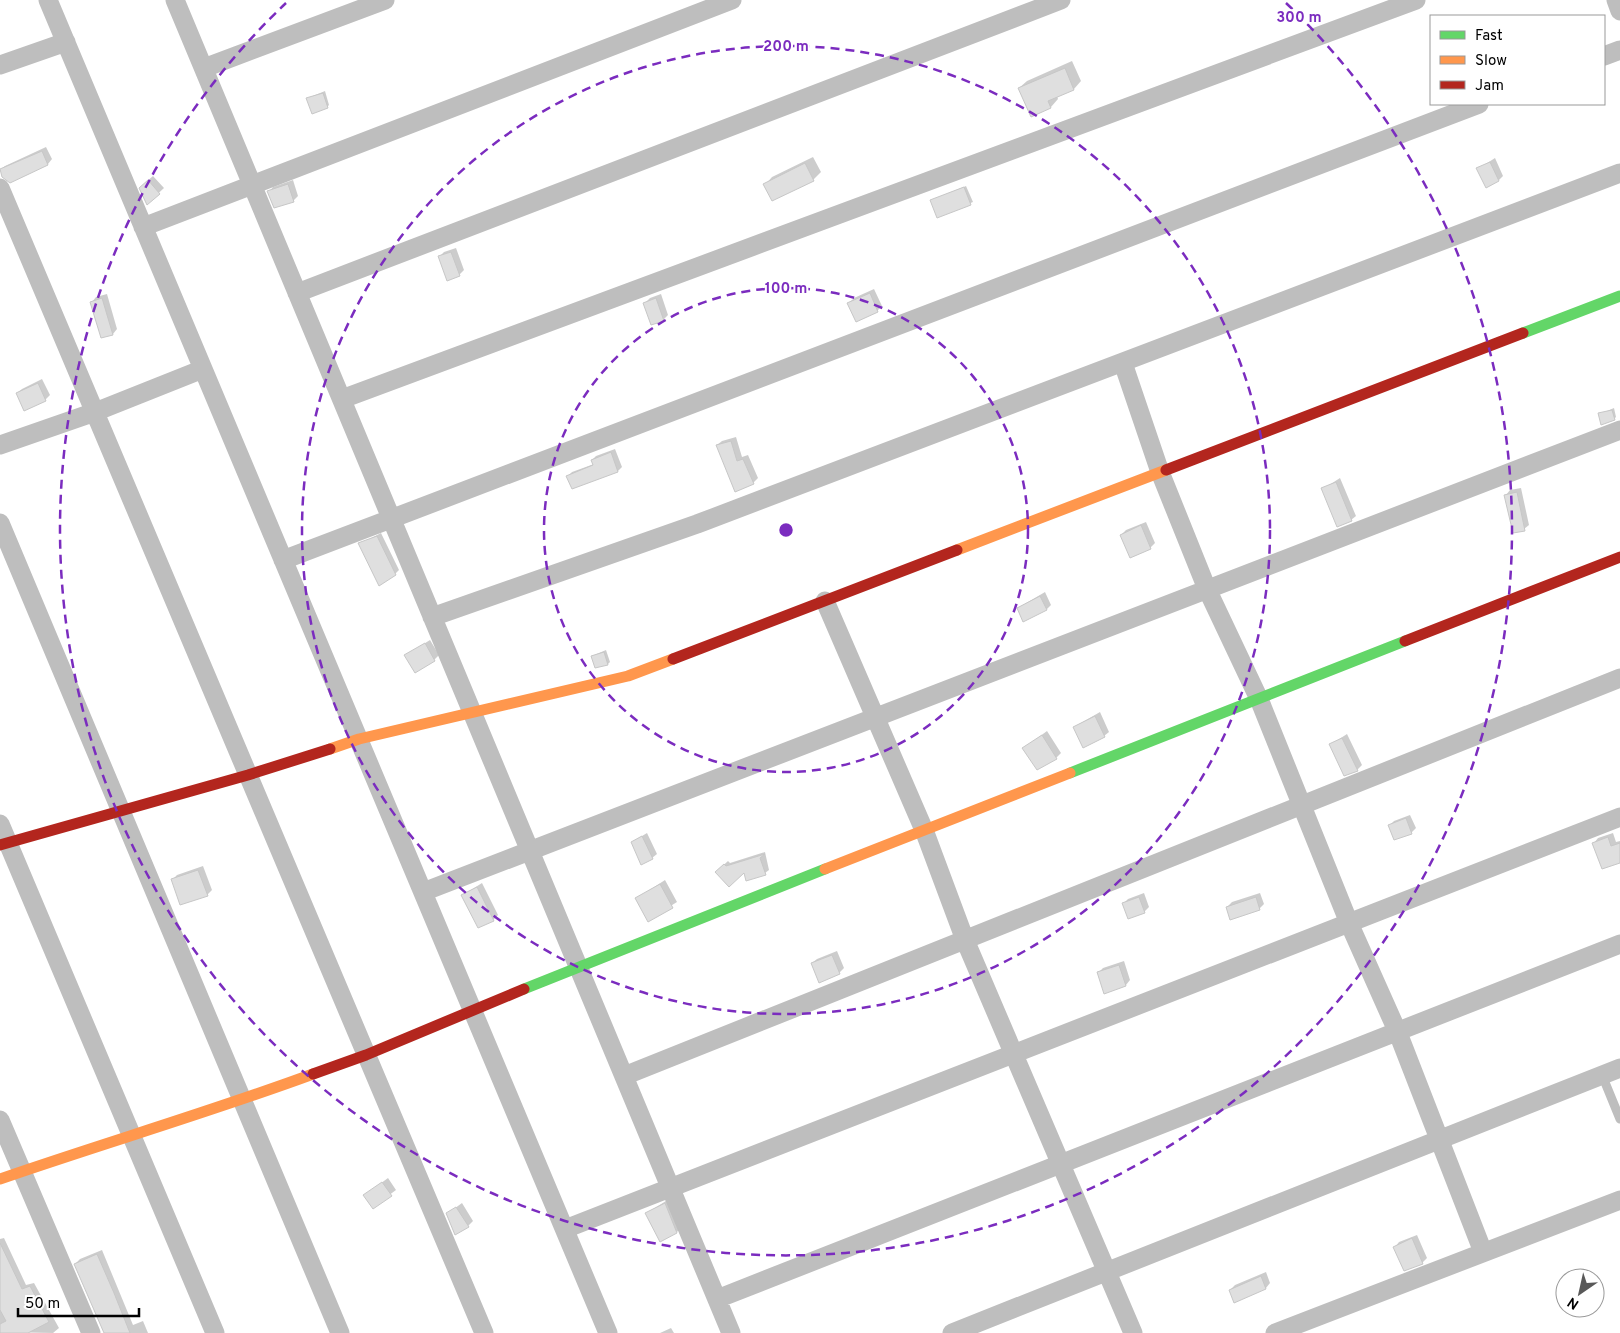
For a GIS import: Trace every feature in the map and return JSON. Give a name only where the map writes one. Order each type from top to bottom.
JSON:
[{"type":"street","points":[[48,0],[608,1333]]},
{"type":"street","points":[[175,0],[731,1333]]},
{"type":"street","points":[[204,68],[385,0]]},
{"type":"street","points":[[143,227],[732,0]]},
{"type":"street","points":[[297,293],[1062,0]]},
{"type":"street","points":[[342,399],[1416,0]]},
{"type":"street","points":[[1616,0],[1620,10]]},
{"type":"street","points":[[0,65],[66,42]]},
{"type":"street","points":[[1605,56],[1620,50]]},
{"type":"street","points":[[283,560],[1476,105]]},
{"type":"street","points":[[432,617],[696,524],[1620,173]]},
{"type":"street","points":[[0,188],[484,1333]]},
{"type":"street","points":[[4,844],[248,775],[359,739],[628,676],[1620,296]]},
{"type":"street","points":[[1123,362],[1160,472],[1207,589],[1259,699],[1349,923],[1398,1033],[1483,1252]]},
{"type":"street","points":[[0,444],[95,412],[203,369]]},
{"type":"street","points":[[423,892],[1620,430]]},
{"type":"street","points":[[0,523],[340,1333]]},
{"type":"street","points":[[0,1178],[131,1134],[242,1100],[366,1055],[578,966],[1620,557]]},
{"type":"street","points":[[825,600],[924,830],[965,940],[1133,1333]]},
{"type":"street","points":[[624,1076],[1620,678]]},
{"type":"street","points":[[565,1229],[1620,817]]},
{"type":"street","points":[[0,824],[4,844],[131,1134],[215,1333]]},
{"type":"street","points":[[717,1299],[1061,1162],[1398,1033],[1620,944]]},
{"type":"street","points":[[952,1333],[1620,1068]]},
{"type":"street","points":[[0,1120],[91,1333]]},
{"type":"street","points":[[1275,1333],[1620,1200]]},
{"type":"lane","points":[[1602,1075],[1620,1119]]},
{"type":"building","points":[[1065,68],[1074,90],[1048,101],[1051,108],[1031,117],[1018,88]]},
{"type":"building","points":[[323,93],[328,108],[312,114],[306,98]]},
{"type":"building","points":[[42,151],[48,165],[10,183],[2,177],[0,169]]},
{"type":"building","points":[[1490,162],[1499,181],[1486,188],[1476,168]]},
{"type":"building","points":[[805,163],[814,181],[772,201],[763,184]]},
{"type":"building","points":[[148,180],[160,194],[147,205],[139,188]]},
{"type":"building","points":[[288,184],[294,202],[274,208],[267,191]]},
{"type":"building","points":[[964,187],[971,205],[937,218],[930,200]]},
{"type":"building","points":[[451,252],[460,276],[447,281],[438,256]]},
{"type":"building","points":[[870,293],[878,312],[856,322],[847,303]]},
{"type":"building","points":[[102,298],[113,335],[101,338],[90,302]]},
{"type":"building","points":[[656,298],[664,321],[651,325],[643,303]]},
{"type":"building","points":[[38,383],[46,401],[24,411],[16,393]]},
{"type":"building","points":[[1612,410],[1615,420],[1601,425],[1598,413]]},
{"type":"building","points":[[731,441],[737,461],[743,459],[754,484],[735,492],[716,445]]},
{"type":"building","points":[[611,452],[618,472],[572,489],[566,476],[593,465],[591,460]]},
{"type":"building","points":[[1336,482],[1352,521],[1337,527],[1321,488]]},
{"type":"building","points":[[1517,492],[1525,531],[1513,533],[1504,495]]},
{"type":"building","points":[[1141,525],[1151,549],[1130,558],[1120,535]]},
{"type":"building","points":[[377,536],[396,575],[379,586],[358,543]]},
{"type":"building","points":[[1040,596],[1047,610],[1023,622],[1017,608]]},
{"type":"building","points":[[425,643],[435,661],[415,673],[404,655]]},
{"type":"building","points":[[604,652],[608,665],[595,668],[591,656]]},
{"type":"building","points":[[1095,716],[1105,737],[1083,748],[1073,727]]},
{"type":"building","points":[[1042,735],[1057,759],[1037,770],[1022,748]]},
{"type":"building","points":[[1342,738],[1358,771],[1344,776],[1329,744]]},
{"type":"building","points":[[1406,818],[1412,834],[1394,840],[1388,825]]},
{"type":"building","points":[[642,836],[653,859],[641,865],[631,842]]},
{"type":"building","points":[[1608,837],[1611,846],[1620,843],[1620,863],[1602,869],[1592,843]]},
{"type":"building","points":[[765,854],[760,858],[766,875],[746,881],[744,873],[729,887],[715,872],[724,864],[726,866]]},
{"type":"building","points":[[198,870],[208,896],[180,905],[171,879]]},
{"type":"building","points":[[660,884],[673,908],[648,922],[635,898]]},
{"type":"building","points":[[477,887],[494,921],[478,928],[461,895]]},
{"type":"building","points":[[1139,897],[1145,913],[1128,919],[1122,903]]},
{"type":"building","points":[[1256,897],[1260,910],[1230,920],[1226,907]]},
{"type":"building","points":[[832,955],[840,974],[819,983],[811,963]]},
{"type":"building","points":[[1119,965],[1126,986],[1104,994],[1097,972]]},
{"type":"building","points":[[382,1182],[392,1196],[373,1209],[363,1195]]},
{"type":"building","points":[[665,1203],[677,1233],[660,1242],[645,1213]]},
{"type":"building","points":[[456,1207],[469,1227],[455,1235],[446,1213]]},
{"type":"building","points":[[1412,1238],[1423,1264],[1404,1271],[1393,1247]]},
{"type":"building","points":[[0,1243],[22,1289],[30,1286],[49,1322],[28,1333],[0,1333],[0,1324],[6,1321],[0,1310]]},
{"type":"building","points":[[97,1254],[130,1333],[104,1333],[74,1264]]},
{"type":"building","points":[[1261,1276],[1266,1289],[1234,1303],[1229,1290]]},
{"type":"traffic: fast","points":[[1523,333],[1620,296]]},
{"type":"traffic: fast","points":[[1070,773],[1405,641]]},
{"type":"traffic: fast","points":[[524,989],[825,869]]},
{"type":"traffic: slow","points":[[957,550],[1166,470]]},
{"type":"traffic: slow","points":[[330,749],[359,739],[628,676],[673,659]]},
{"type":"traffic: slow","points":[[825,869],[1070,773]]},
{"type":"traffic: slow","points":[[0,1179],[313,1074]]},
{"type":"traffic: jam","points":[[1166,470],[1523,333]]},
{"type":"traffic: jam","points":[[673,659],[957,550]]},
{"type":"traffic: jam","points":[[1405,641],[1620,557]]},
{"type":"traffic: jam","points":[[0,845],[248,775],[330,749]]},
{"type":"traffic: jam","points":[[313,1074],[366,1055],[524,989]]}]
